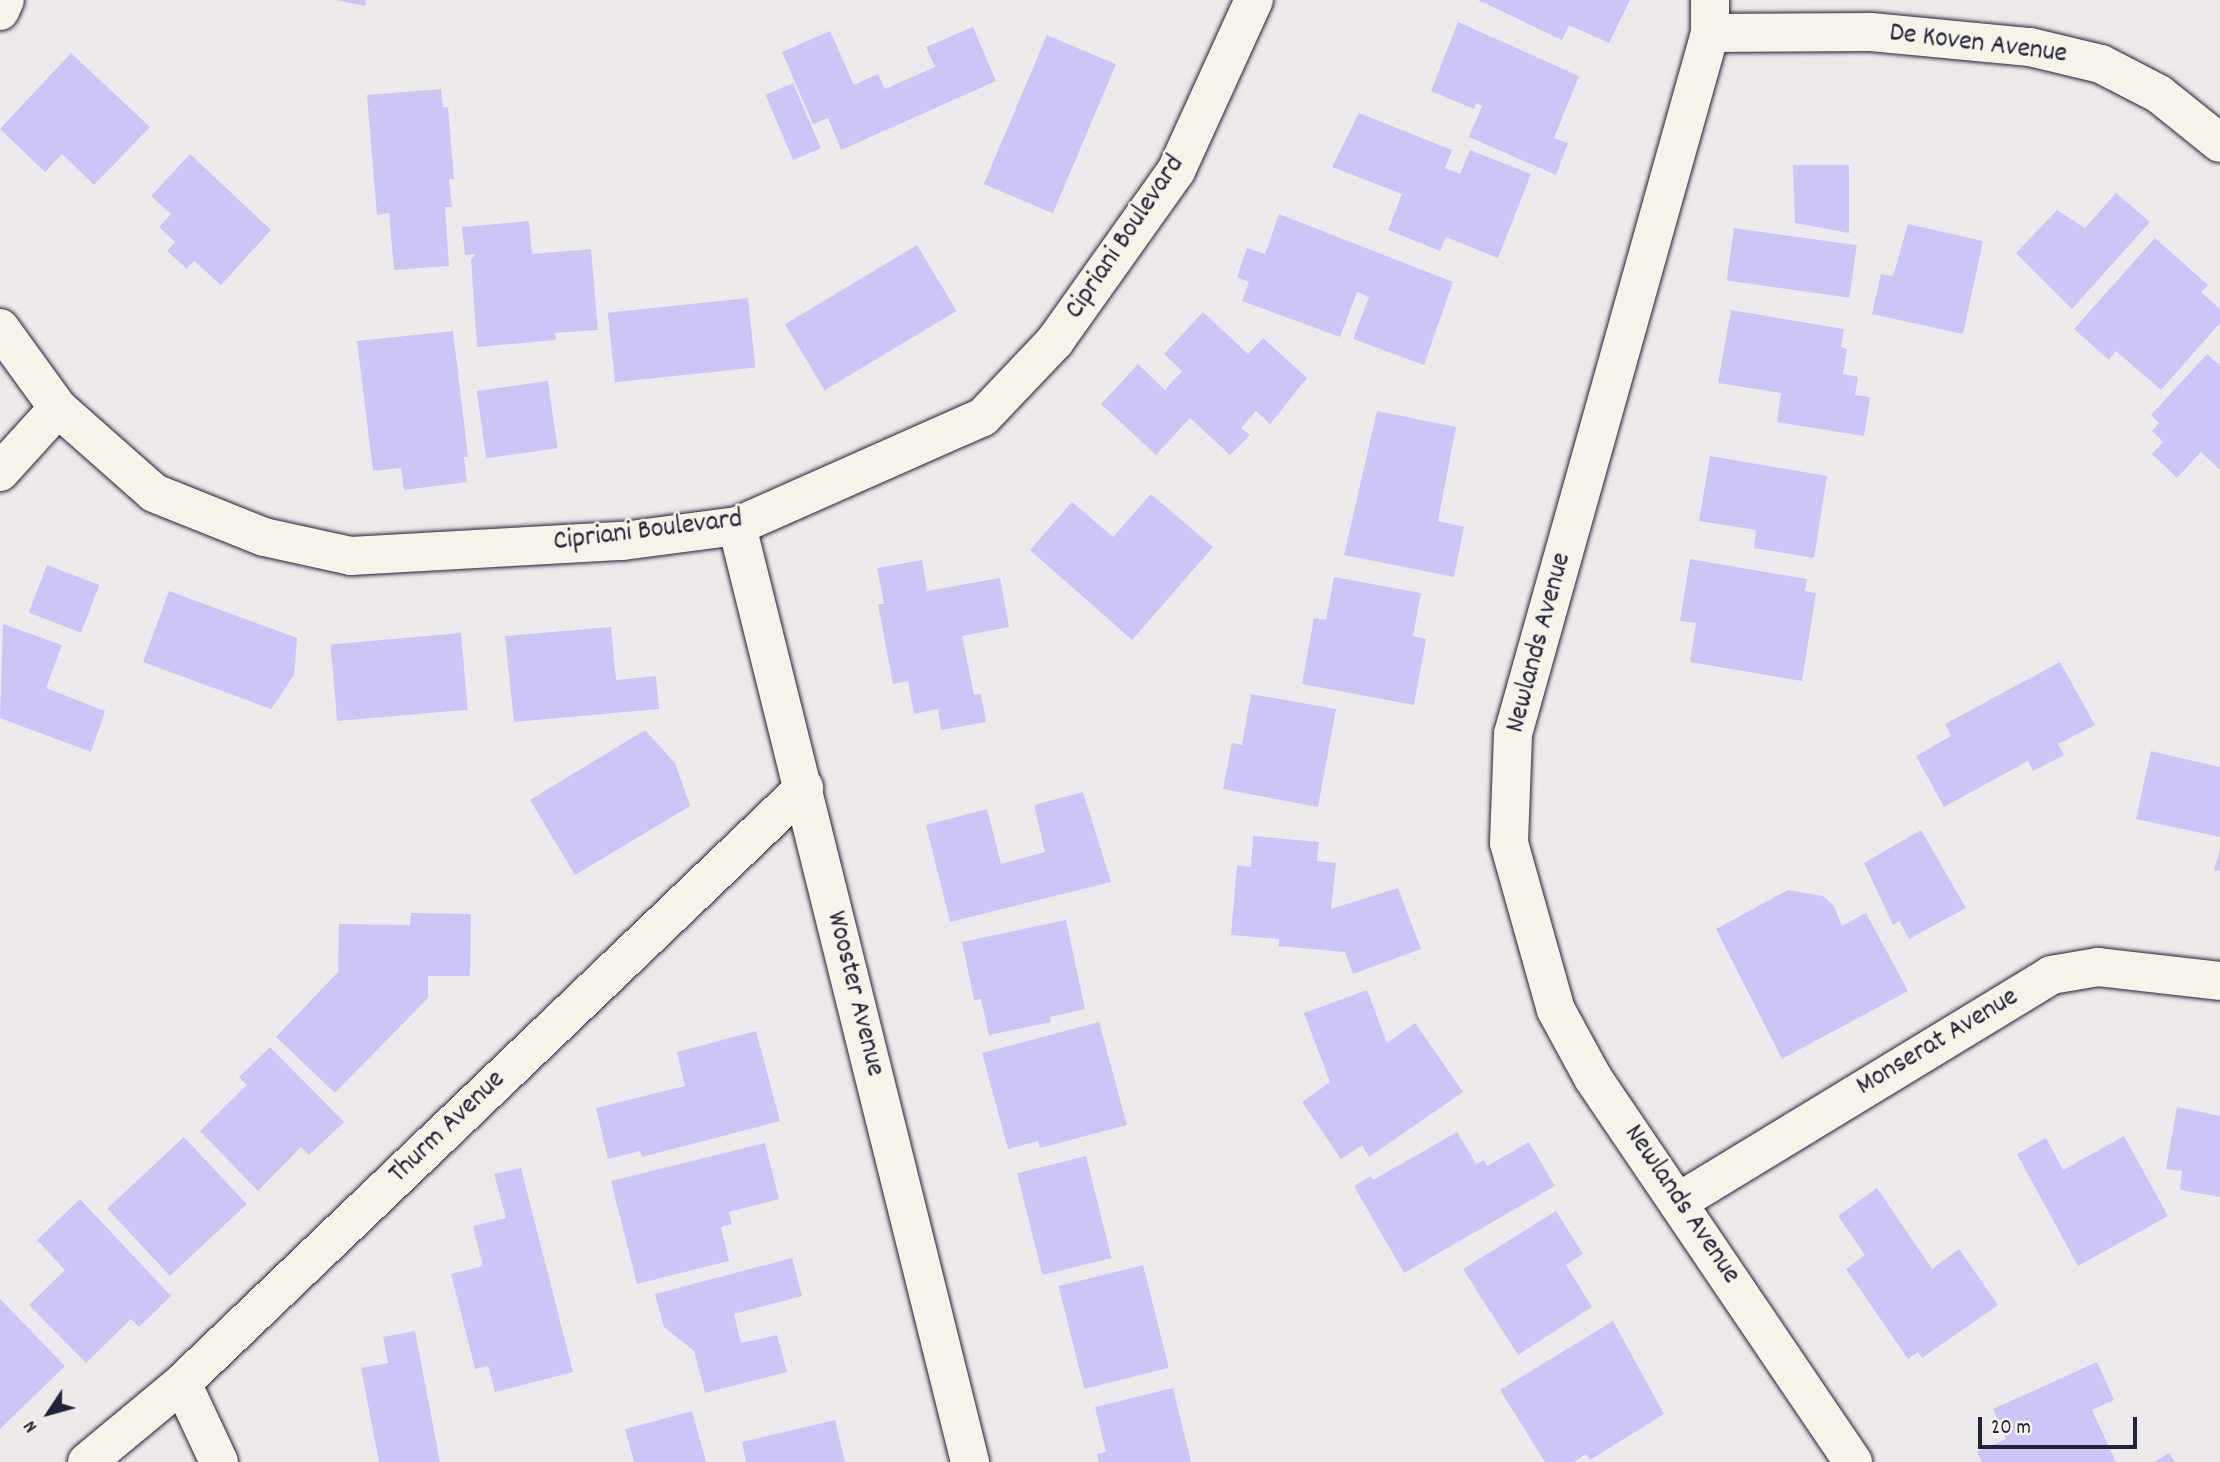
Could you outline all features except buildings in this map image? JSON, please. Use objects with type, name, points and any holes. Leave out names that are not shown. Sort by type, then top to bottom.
[{"type":"street","points":[[0,11],[5,0]]},
{"type":"street","name":"Cipriani Boulevard","points":[[0,328],[58,408],[154,493],[264,537],[351,556],[623,541],[737,526],[983,418],[1055,341],[1177,170],[1249,1]]},
{"type":"street","name":"De Koven Avenue","points":[[1710,16],[2030,47],[2101,64],[2159,94],[2220,143]]},
{"type":"street","name":"Newlands Avenue","points":[[1710,16],[1513,734],[1509,843],[1556,1010],[1593,1078],[1680,1201],[1853,1462]]},
{"type":"street","points":[[0,472],[58,408]]},
{"type":"street","name":"Wooster Avenue","points":[[737,526],[970,1462]]},
{"type":"street","name":"Thurm Avenue","points":[[87,1462],[182,1383],[804,788]]},
{"type":"street","name":"Monserat Avenue","points":[[1680,1201],[2051,975],[2098,967],[2220,981]]},
{"type":"street","points":[[182,1383],[219,1462]]}]
